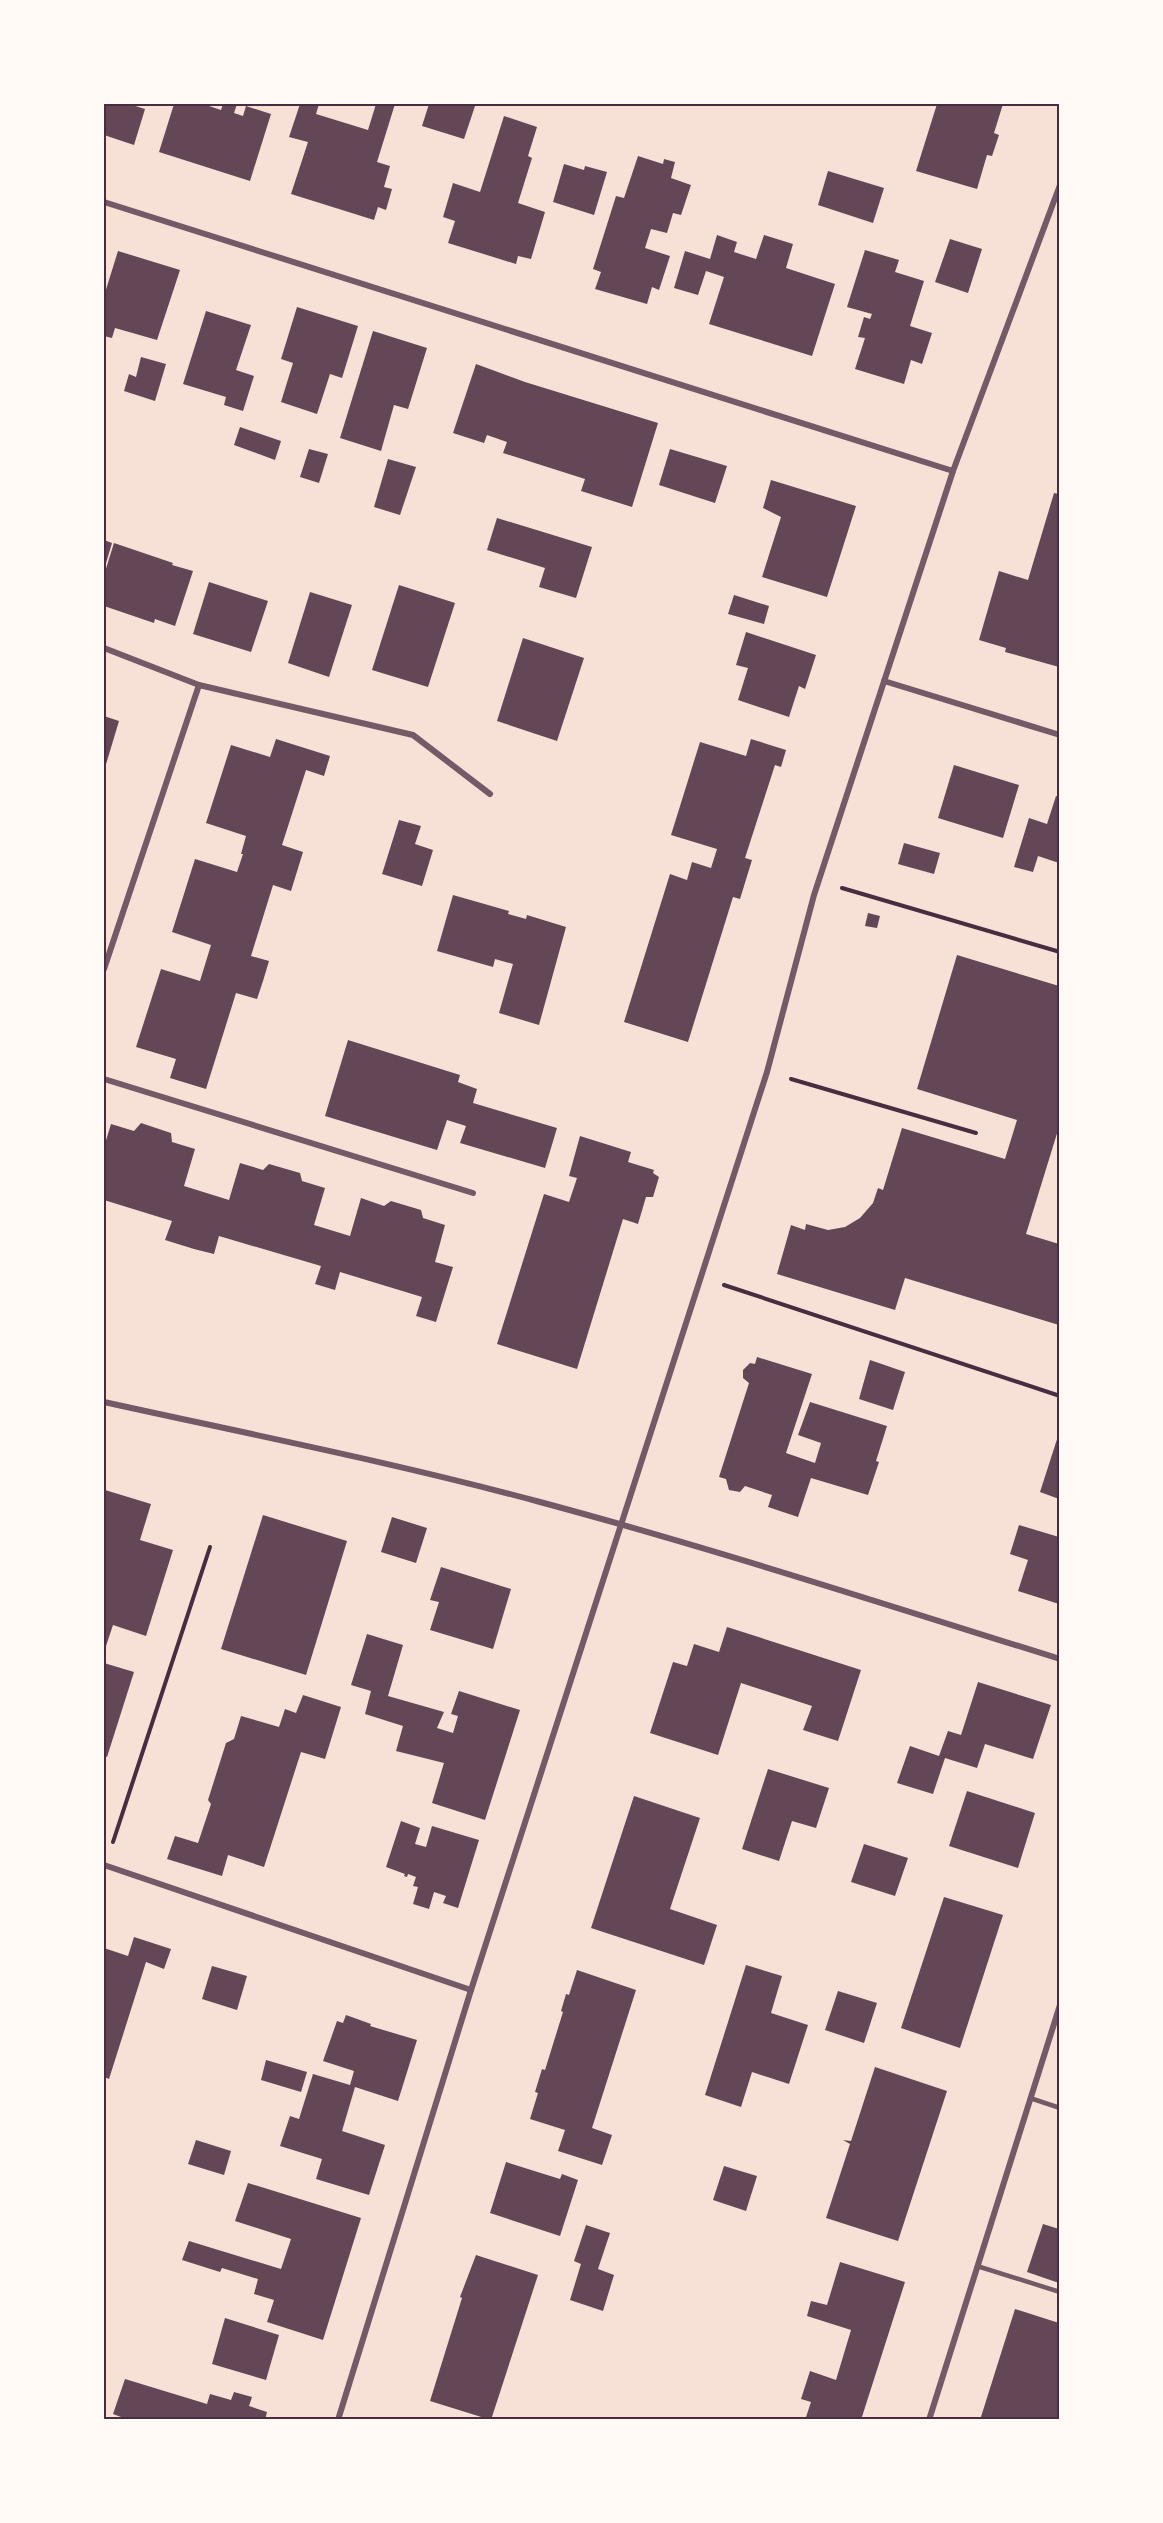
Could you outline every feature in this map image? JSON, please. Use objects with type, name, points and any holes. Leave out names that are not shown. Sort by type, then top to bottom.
[{"type":"street","points":[[338,2420],[471,1990],[767,1072],[818,881],[953,471],[1059,188]]},
{"type":"street","points":[[104,202],[953,471]]},
{"type":"street","points":[[104,648],[199,685],[413,735],[490,794]]},
{"type":"street","points":[[884,681],[1059,735]]},
{"type":"street","points":[[104,969],[199,685]]},
{"type":"street","points":[[104,1079],[473,1193]]},
{"type":"street","points":[[104,1402],[537,1501],[719,1552],[1059,1659]]},
{"type":"street","points":[[104,1866],[471,1990]]},
{"type":"street","points":[[929,2420],[1059,2005]]},
{"type":"lane","points":[[1030,2098],[1059,2108]]},
{"type":"lane","points":[[977,2266],[1059,2292]]},
{"type":"path","points":[[818,881],[1059,952]]},
{"type":"path","points":[[767,1072],[976,1133]]},
{"type":"path","points":[[702,1276],[761,1299],[1059,1396]]},
{"type":"path","points":[[104,1866],[210,1547]]},
{"type":"building","points":[[104,104],[129,104],[145,109],[134,145],[104,135]]},
{"type":"building","points":[[174,104],[203,104],[221,110],[223,104],[237,104],[234,113],[243,116],[246,106],[271,114],[250,181],[159,152]]},
{"type":"building","points":[[300,104],[319,104],[316,114],[368,130],[376,104],[395,104],[377,162],[390,166],[384,187],[392,189],[386,210],[378,207],[374,220],[291,194],[308,142],[289,137]]},
{"type":"building","points":[[429,104],[475,106],[464,139],[422,126]]},
{"type":"building","points":[[937,104],[1003,104],[994,133],[999,135],[992,156],[987,155],[977,189],[916,171]]},
{"type":"building","points":[[504,116],[537,127],[528,156],[532,158],[518,203],[545,212],[531,259],[518,256],[516,264],[448,243],[455,221],[443,217],[453,183],[480,192]]},
{"type":"building","points":[[638,156],[663,164],[664,159],[675,162],[671,178],[691,185],[681,215],[673,213],[667,233],[651,229],[645,248],[670,256],[659,290],[652,287],[647,304],[595,289],[601,272],[593,269],[616,196],[624,198]]},
{"type":"building","points":[[564,164],[584,170],[585,166],[607,172],[594,215],[553,202]]},
{"type":"building","points":[[828,171],[884,188],[873,223],[818,205]]},
{"type":"building","points":[[717,235],[737,242],[734,252],[756,259],[764,235],[793,244],[786,268],[835,284],[812,356],[709,324],[724,277],[706,271],[698,295],[674,288],[685,251],[710,259]]},
{"type":"building","points":[[950,239],[982,249],[968,293],[935,282]]},
{"type":"building","points":[[865,250],[899,260],[895,272],[924,281],[910,326],[932,333],[922,364],[911,360],[904,384],[855,369],[865,338],[858,337],[864,317],[870,319],[872,314],[847,307]]},
{"type":"building","points":[[118,251],[180,270],[157,340],[115,328],[112,338],[104,336],[104,296]]},
{"type":"building","points":[[297,307],[358,326],[342,378],[330,374],[317,414],[281,402],[293,363],[281,359]]},
{"type":"building","points":[[206,311],[251,325],[236,370],[254,376],[243,411],[224,405],[226,397],[183,384]]},
{"type":"building","points":[[373,331],[427,348],[408,409],[394,405],[381,451],[340,438]]},
{"type":"building","points":[[141,357],[166,364],[155,401],[124,391],[129,374],[136,377]]},
{"type":"building","points":[[476,364],[525,382],[658,423],[632,507],[581,491],[585,479],[503,453],[507,442],[487,435],[484,443],[453,433]]},
{"type":"building","points":[[240,427],[281,441],[275,460],[234,445]]},
{"type":"building","points":[[309,449],[328,454],[319,483],[300,477]]},
{"type":"building","points":[[670,449],[727,466],[715,503],[659,485]]},
{"type":"building","points":[[388,459],[416,467],[400,515],[374,507]]},
{"type":"building","points":[[771,480],[856,506],[827,597],[762,577],[781,517],[763,508]]},
{"type":"building","points":[[1054,493],[1059,494],[1059,667],[1005,652],[1006,648],[979,640],[999,571],[1028,580]]},
{"type":"building","points":[[497,518],[592,547],[576,598],[539,587],[545,568],[487,550]]},
{"type":"building","points":[[104,540],[112,543],[104,570]]},
{"type":"building","points":[[114,543],[193,571],[175,626],[155,619],[154,623],[104,606],[104,575]]},
{"type":"building","points":[[209,582],[268,601],[251,652],[193,634]]},
{"type":"building","points":[[399,585],[455,603],[428,687],[372,670]]},
{"type":"building","points":[[310,592],[352,605],[329,677],[288,663]]},
{"type":"building","points":[[734,595],[769,606],[764,624],[728,614]]},
{"type":"building","points":[[746,632],[816,655],[805,689],[799,686],[789,717],[738,700],[748,668],[736,665]]},
{"type":"building","points":[[523,638],[584,658],[557,741],[497,721]]},
{"type":"building","points":[[104,716],[119,721],[104,771]]},
{"type":"building","points":[[276,739],[330,756],[324,776],[306,770],[282,845],[303,852],[291,891],[273,885],[251,956],[269,961],[263,981],[257,999],[236,993],[206,1089],[170,1078],[176,1059],[136,1047],[161,969],[200,981],[211,945],[172,932],[195,859],[237,872],[243,854],[241,854],[246,836],[206,823],[231,745],[270,757]]},
{"type":"building","points":[[751,739],[786,750],[781,767],[775,765],[745,858],[752,860],[740,899],[733,897],[688,1042],[624,1022],[670,874],[687,880],[692,862],[711,868],[717,849],[671,835],[700,742],[746,756]]},
{"type":"building","points":[[954,765],[1019,785],[1003,838],[938,818]]},
{"type":"building","points":[[1056,796],[1059,797],[1059,863],[1038,856],[1033,872],[1014,867],[1029,818],[1047,824]]},
{"type":"building","points":[[399,820],[421,826],[415,844],[433,850],[422,886],[382,874]]},
{"type":"building","points":[[904,843],[940,853],[934,874],[898,864]]},
{"type":"building","points":[[453,895],[509,911],[508,914],[526,919],[527,915],[566,927],[539,1025],[499,1013],[513,964],[495,959],[493,967],[437,951]]},
{"type":"building","points":[[868,913],[880,916],[877,928],[865,926]]},
{"type":"building","points":[[957,955],[1059,986],[1059,1127],[1026,1234],[1059,1244],[1059,1325],[905,1278],[895,1310],[777,1274],[791,1225],[805,1230],[806,1224],[828,1230],[845,1227],[860,1218],[873,1203],[878,1188],[883,1190],[902,1128],[1005,1159],[1017,1120],[917,1089]]},
{"type":"building","points":[[348,1040],[460,1075],[458,1082],[477,1089],[473,1103],[557,1128],[545,1168],[460,1143],[466,1126],[447,1120],[437,1150],[325,1116]]},
{"type":"building","points":[[141,1123],[171,1133],[172,1142],[195,1149],[184,1186],[229,1200],[240,1163],[263,1170],[269,1164],[300,1173],[302,1181],[325,1188],[314,1225],[350,1236],[361,1198],[384,1206],[391,1201],[421,1210],[423,1218],[445,1225],[435,1262],[453,1267],[436,1322],[416,1316],[422,1297],[340,1272],[335,1290],[315,1284],[321,1266],[219,1236],[214,1254],[194,1249],[165,1240],[172,1221],[104,1200],[104,1147],[111,1124],[134,1131]]},
{"type":"building","points":[[580,1136],[631,1152],[628,1162],[654,1170],[653,1173],[659,1177],[653,1197],[646,1197],[638,1224],[623,1219],[577,1369],[497,1344],[544,1194],[569,1202],[577,1178],[569,1176]]},
{"type":"building","points":[[757,1357],[812,1374],[786,1453],[815,1463],[821,1443],[798,1435],[810,1402],[887,1426],[876,1461],[879,1462],[868,1495],[811,1478],[798,1517],[768,1507],[772,1495],[745,1486],[740,1492],[729,1490],[726,1479],[719,1477],[749,1383],[743,1378],[743,1370],[750,1363],[755,1364]]},
{"type":"building","points":[[870,1360],[905,1372],[893,1410],[859,1399]]},
{"type":"building","points":[[1059,1433],[1059,1499],[1040,1492]]},
{"type":"building","points":[[105,1490],[151,1504],[140,1540],[173,1550],[146,1636],[113,1625],[104,1652],[104,1496]]},
{"type":"building","points":[[263,1515],[347,1541],[306,1675],[221,1649]]},
{"type":"building","points":[[392,1517],[427,1528],[416,1563],[381,1552]]},
{"type":"building","points":[[1019,1525],[1059,1537],[1059,1604],[1018,1591],[1028,1560],[1010,1554]]},
{"type":"building","points":[[441,1567],[511,1589],[493,1649],[430,1630],[439,1602],[430,1600]]},
{"type":"building","points":[[727,1627],[861,1670],[838,1741],[803,1730],[812,1706],[741,1683],[718,1755],[650,1733],[673,1662],[687,1666],[694,1644],[719,1652]]},
{"type":"building","points":[[367,1634],[403,1645],[388,1696],[444,1712],[437,1728],[453,1733],[458,1716],[451,1714],[459,1691],[520,1710],[485,1820],[432,1803],[444,1763],[396,1751],[403,1726],[365,1714],[371,1691],[351,1685]]},
{"type":"building","points":[[104,1663],[134,1672],[107,1757],[104,1756]]},
{"type":"building","points":[[978,1682],[1051,1705],[1033,1759],[985,1744],[977,1768],[945,1758],[933,1794],[897,1783],[910,1746],[939,1756],[948,1731],[961,1735]]},
{"type":"building","points":[[303,1695],[341,1707],[325,1759],[301,1752],[264,1867],[228,1855],[222,1876],[167,1859],[175,1836],[198,1843],[211,1804],[208,1800],[226,1743],[234,1739],[241,1716],[279,1727],[285,1709],[296,1713]]},
{"type":"building","points":[[768,1769],[829,1788],[816,1828],[792,1821],[779,1861],[742,1849]]},
{"type":"building","points":[[967,1791],[1035,1813],[1018,1868],[949,1846]]},
{"type":"building","points":[[634,1796],[700,1818],[670,1909],[717,1925],[704,1965],[591,1928]]},
{"type":"building","points":[[401,1821],[420,1828],[415,1844],[426,1847],[432,1826],[479,1840],[458,1908],[443,1903],[446,1896],[434,1892],[429,1909],[413,1904],[418,1887],[413,1886],[416,1877],[408,1874],[407,1877],[404,1876],[405,1874],[386,1867]]},
{"type":"building","points":[[864,1844],[908,1858],[895,1896],[851,1882]]},
{"type":"building","points":[[944,1897],[1003,1915],[960,2048],[901,2028]]},
{"type":"building","points":[[134,1937],[171,1949],[164,1969],[146,1962],[109,2079],[104,2077],[104,1948],[128,1956]]},
{"type":"building","points":[[746,1965],[782,1976],[771,2013],[808,2025],[789,2084],[752,2072],[741,2107],[705,2095]]},
{"type":"building","points":[[212,1966],[247,1976],[237,2010],[202,1999]]},
{"type":"building","points":[[577,1970],[636,1990],[592,2128],[612,2135],[602,2165],[558,2151],[565,2130],[530,2119],[542,2069],[545,2070],[563,2012],[561,2011],[566,1994],[569,1995]]},
{"type":"building","points":[[838,1991],[877,2003],[864,2043],[825,2030]]},
{"type":"building","points":[[346,2015],[371,2024],[370,2026],[417,2040],[398,2101],[355,2087],[342,2131],[385,2145],[369,2195],[316,2179],[322,2159],[280,2146],[290,2116],[299,2119],[313,2074],[350,2085],[354,2071],[323,2061],[337,2021],[343,2023]]},
{"type":"building","points":[[266,2060],[307,2072],[301,2092],[261,2080]]},
{"type":"building","points":[[875,2067],[947,2091],[898,2241],[826,2218],[850,2144],[843,2140],[851,2141]]},
{"type":"building","points":[[196,2140],[231,2151],[224,2175],[188,2164]]},
{"type":"building","points":[[506,2162],[560,2179],[562,2174],[578,2180],[560,2236],[490,2213]]},
{"type":"building","points":[[724,2166],[757,2176],[746,2211],[713,2200]]},
{"type":"building","points":[[248,2183],[361,2218],[323,2340],[267,2322],[274,2300],[254,2294],[258,2279],[222,2268],[220,2272],[182,2260],[189,2241],[281,2269],[291,2239],[235,2221]]},
{"type":"building","points":[[1043,2224],[1059,2229],[1059,2283],[1027,2272]]},
{"type":"building","points":[[586,2225],[610,2233],[598,2269],[614,2275],[603,2311],[570,2300],[581,2264],[574,2261]]},
{"type":"building","points":[[476,2255],[538,2275],[491,2420],[430,2401],[462,2298],[460,2297]]},
{"type":"building","points":[[840,2262],[905,2282],[861,2420],[805,2420],[811,2402],[801,2399],[810,2371],[836,2380],[851,2330],[807,2316],[811,2301],[827,2305]]},
{"type":"building","points":[[1015,2309],[1059,2323],[1059,2420],[980,2420]]},
{"type":"building","points":[[225,2318],[279,2335],[266,2380],[212,2364]]},
{"type":"building","points":[[125,2379],[207,2404],[210,2394],[231,2400],[234,2392],[252,2397],[249,2406],[267,2412],[265,2420],[129,2420],[113,2414]]}]
